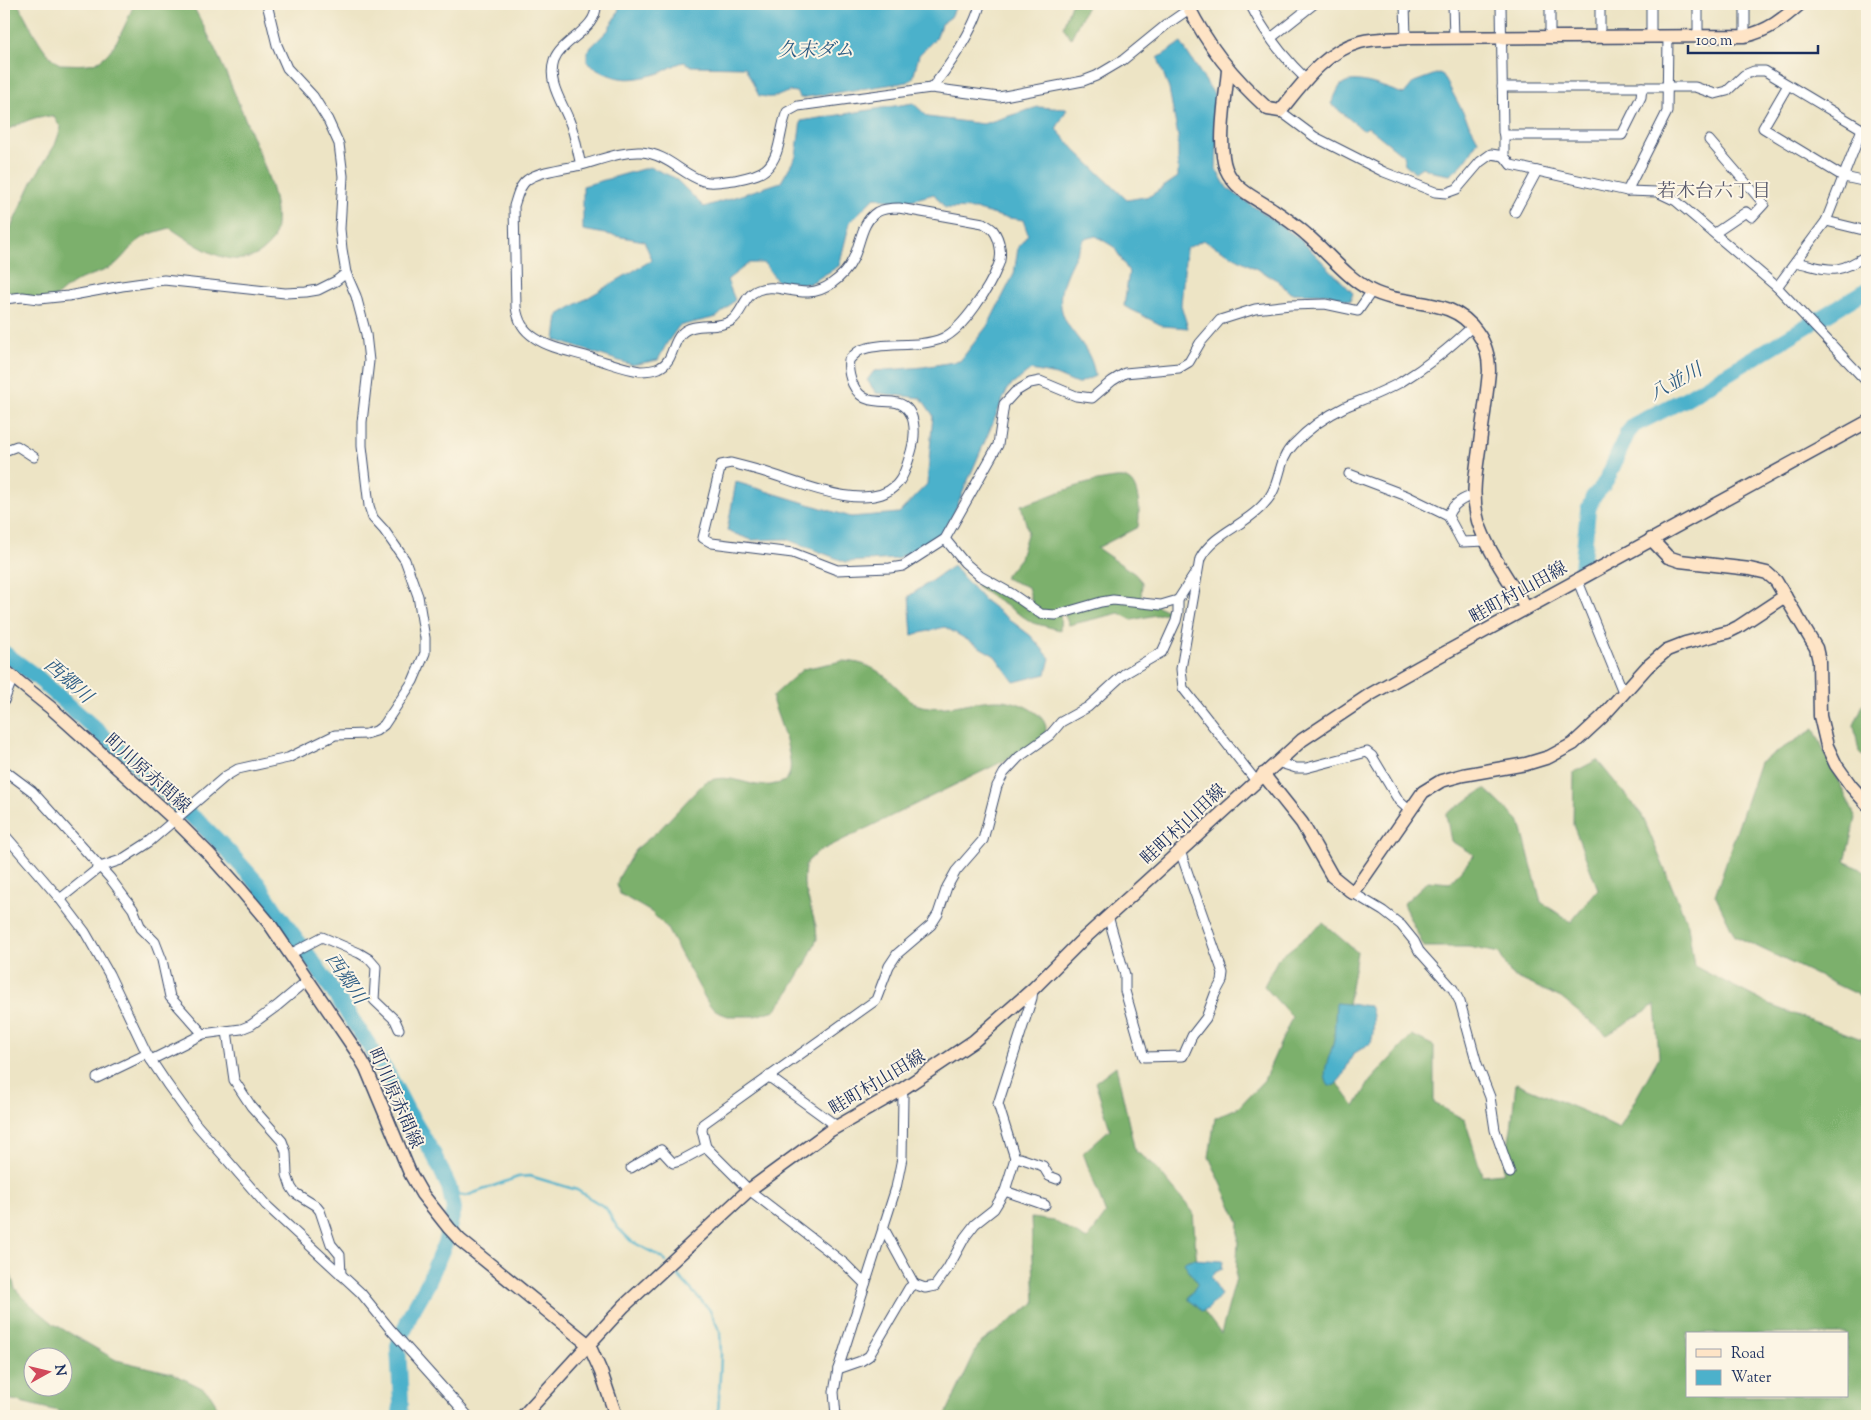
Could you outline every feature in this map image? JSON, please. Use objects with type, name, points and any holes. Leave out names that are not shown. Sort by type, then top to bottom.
[{"type":"street","points":[[60,899],[100,867],[121,860],[149,842],[226,776],[238,769],[288,758],[335,735],[366,734],[376,731],[384,725],[413,681],[425,653],[425,638],[418,596],[405,560],[373,518],[369,506],[362,446],[362,422],[369,360],[366,334],[356,296],[346,273],[340,229],[343,176],[339,144],[328,120],[313,96],[287,68],[277,45],[267,4]]},
{"type":"street","points":[[582,165],[570,121],[555,88],[552,73],[554,61],[562,49],[593,18],[596,4]]},
{"type":"street","points":[[931,88],[943,76],[970,30],[980,4]]},
{"type":"street","points":[[1250,4],[1270,38],[1306,79]]},
{"type":"street","points":[[1405,4],[1406,38]]},
{"type":"street","points":[[1453,4],[1454,38]]},
{"type":"street","points":[[1501,4],[1504,156],[1511,165],[1628,191],[1657,192],[1676,201],[1777,287],[1867,382]]},
{"type":"street","points":[[1550,4],[1550,37]]},
{"type":"street","points":[[1600,4],[1600,37]]},
{"type":"street","points":[[1651,4],[1652,36]]},
{"type":"street","points":[[1698,4],[1698,36]]},
{"type":"street","points":[[1745,4],[1745,36]]},
{"type":"street","points":[[1280,111],[1306,79],[1331,55],[1348,46],[1375,39],[1745,36],[1760,33],[1775,24],[1800,4]]},
{"type":"street","points":[[1270,38],[1311,5]]},
{"type":"street","points":[[1372,291],[1358,311],[1325,304],[1290,305],[1255,309],[1220,320],[1200,344],[1189,362],[1179,368],[1125,373],[1092,398],[1076,396],[1040,381],[1030,382],[1015,392],[1004,404],[998,445],[944,539],[904,566],[836,570],[794,553],[712,543],[703,538],[721,465],[731,462],[824,492],[864,497],[890,492],[899,482],[906,469],[914,440],[915,428],[912,417],[907,410],[895,402],[868,400],[859,394],[849,376],[849,360],[860,350],[928,343],[956,331],[985,289],[1000,262],[998,240],[993,230],[984,223],[900,208],[877,212],[862,231],[854,258],[848,268],[830,285],[817,291],[804,293],[770,287],[760,289],[750,294],[733,320],[722,324],[690,328],[681,334],[676,341],[671,357],[664,365],[656,369],[641,371],[550,346],[535,338],[523,328],[518,318],[516,307],[514,206],[518,193],[527,180],[543,174],[626,153],[641,152],[655,154],[671,161],[704,182],[741,179],[754,175],[767,168],[776,154],[783,121],[787,112],[798,106],[931,88],[998,97],[1083,81],[1124,60],[1188,6],[1206,39],[1228,70],[1268,109],[1280,111],[1315,136],[1384,172],[1435,192],[1446,192],[1457,189],[1480,162],[1491,154],[1504,156]]},
{"type":"street","points":[[1628,191],[1667,112],[1669,87],[1668,36]]},
{"type":"street","points":[[1228,70],[1222,147],[1225,167],[1234,184],[1308,235],[1360,284],[1372,291],[1392,297],[1449,308],[1465,318],[1483,340],[1487,350],[1489,371],[1474,496],[1480,526],[1486,541],[1526,608]]},
{"type":"street","points":[[1502,87],[1695,87],[1715,94],[1727,91],[1744,75],[1754,71],[1765,72],[1865,130],[1826,221],[1777,287]]},
{"type":"street","points":[[1788,85],[1763,128],[1844,177],[1867,182]]},
{"type":"street","points":[[1504,135],[1622,135],[1641,98],[1642,87]]},
{"type":"street","points":[[1710,140],[1764,204],[1752,217],[1746,212],[1715,233]]},
{"type":"street","points":[[1515,212],[1537,171]]},
{"type":"street","points":[[1826,221],[1867,231]]},
{"type":"street","points":[[1796,262],[1831,270],[1842,270],[1867,255]]},
{"type":"street","points":[[4,299],[23,298],[39,300],[164,280],[285,293],[306,292],[318,290],[336,281],[346,273]]},
{"type":"street","points":[[1473,326],[1441,356],[1401,382],[1336,412],[1292,445],[1280,465],[1272,493],[1266,501],[1249,518],[1205,549],[1200,559],[1196,572],[1181,669],[1182,688],[1302,823],[1332,876],[1353,893],[1401,924],[1419,951],[1453,989],[1460,1002],[1477,1064],[1490,1097],[1495,1130],[1510,1173]]},
{"type":"street","name":"畦町村山田線","points":[[523,1416],[624,1306],[750,1190],[838,1126],[901,1090],[974,1041],[1302,740],[1371,694],[1577,579],[1867,422]]},
{"type":"street","points":[[4,451],[17,446],[34,457]]},
{"type":"street","points":[[1348,474],[1407,496],[1448,516],[1462,542],[1486,541]]},
{"type":"street","points":[[1448,516],[1450,510],[1466,497],[1474,496]]},
{"type":"street","points":[[944,539],[964,562],[980,576],[1012,594],[1041,614],[1056,615],[1107,601],[1121,600],[1161,605],[1178,600]]},
{"type":"street","points":[[1651,539],[1668,557],[1767,573],[1776,581],[1816,648],[1819,661],[1820,716],[1827,746],[1836,765],[1867,804]]},
{"type":"street","points":[[865,1284],[844,1263],[750,1190],[706,1147],[702,1131],[703,1124],[876,1000],[889,966],[897,954],[935,920],[947,887],[956,871],[983,840],[997,786],[1004,773],[1019,757],[1050,735],[1066,718],[1088,707],[1124,674],[1162,652],[1176,621],[1178,600],[1196,572]]},
{"type":"street","points":[[1577,579],[1623,692]]},
{"type":"street","points":[[1353,893],[1423,792],[1441,781],[1526,764],[1549,757],[1573,744],[1602,717],[1647,667],[1667,650],[1685,643],[1728,632],[1785,596]]},
{"type":"street","points":[[4,701],[8,673]]},
{"type":"street","name":"町川原赤間線","points":[[8,673],[179,817],[242,891],[290,954],[361,1060],[410,1174],[422,1194],[460,1240],[589,1345],[601,1372],[616,1416]]},
{"type":"street","points":[[1277,762],[1296,768],[1306,768],[1367,752],[1372,756],[1400,801],[1410,811]]},
{"type":"street","points":[[4,770],[32,791],[100,867],[133,908],[141,928],[154,942],[162,960],[170,997],[204,1034]]},
{"type":"street","points":[[4,834],[60,899],[85,932],[100,956],[149,1057],[196,1124],[266,1205],[361,1292],[406,1347],[468,1416]]},
{"type":"street","points":[[1108,916],[1125,975],[1125,991],[1144,1058],[1182,1056],[1192,1036],[1206,1018],[1222,981],[1223,973],[1180,851]]},
{"type":"street","points":[[290,954],[322,937],[369,959],[376,967],[374,1000],[395,1020],[399,1029]]},
{"type":"street","points":[[97,1078],[204,1034],[241,1029],[260,1019],[308,980]]},
{"type":"street","points":[[883,1227],[914,1284],[925,1288],[935,1286],[948,1268],[965,1237],[976,1224],[994,1209],[1005,1191],[1016,1158],[998,1104],[1032,998],[1032,989]]},
{"type":"street","points":[[227,1031],[234,1080],[251,1106],[282,1141],[286,1152],[287,1170],[291,1187],[295,1194],[316,1206],[320,1211],[331,1244],[340,1255],[341,1275]]},
{"type":"street","points":[[768,1076],[838,1126]]},
{"type":"street","points":[[836,1416],[834,1392],[838,1369],[896,1188],[902,1158],[903,1096],[901,1090]]},
{"type":"street","points":[[630,1168],[661,1150],[672,1163],[680,1161],[706,1147]]},
{"type":"street","points":[[1016,1158],[1043,1166],[1049,1176],[1057,1179]]},
{"type":"street","points":[[1005,1191],[1045,1205]]},
{"type":"street","points":[[838,1369],[861,1361],[869,1356],[902,1298],[914,1284]]},
{"type":"green space","points":[[4,4],[18,4],[36,37],[54,60],[60,64],[88,64],[103,58],[109,52],[119,37],[134,4],[190,4],[202,22],[223,66],[269,180],[276,209],[276,223],[273,239],[268,246],[260,253],[249,258],[225,258],[202,248],[170,228],[144,237],[133,245],[113,266],[74,283],[49,301],[36,304],[28,303],[9,293],[4,288],[4,244],[33,180],[55,145],[61,128],[54,117],[48,116],[28,120],[4,131]]},
{"type":"green space","points":[[1071,4],[1088,4],[1071,38],[1063,27]]},
{"type":"green space","points":[[1116,478],[1126,479],[1135,488],[1139,508],[1138,527],[1097,548],[1135,574],[1142,582],[1141,598],[1170,612],[1132,620],[1119,613],[1069,625],[1061,607],[1060,630],[1033,623],[977,587],[979,575],[1033,605],[1028,587],[1004,578],[1020,558],[1028,531],[1021,505],[1084,484]]},
{"type":"green space","points":[[842,661],[854,662],[874,669],[889,680],[913,703],[924,706],[946,707],[989,700],[1013,702],[1028,708],[1040,717],[1046,728],[1045,734],[1043,739],[1026,750],[818,852],[808,861],[804,876],[804,885],[816,926],[817,939],[806,963],[787,995],[775,1010],[755,1016],[728,1016],[709,1005],[666,927],[651,912],[620,894],[617,885],[619,877],[635,850],[660,829],[704,783],[722,778],[755,785],[767,785],[786,780],[790,770],[789,751],[773,702],[773,696],[803,669]]},
{"type":"green space","points":[[1866,698],[1867,760],[1859,752],[1854,725]]},
{"type":"green space","points":[[1814,729],[1856,818],[1845,861],[1867,873],[1867,1002],[1856,994],[1735,936],[1715,895],[1760,762]]},
{"type":"green space","points":[[1597,760],[1642,815],[1688,925],[1694,966],[1772,1006],[1867,1041],[1867,1416],[945,1416],[979,1344],[1035,1303],[1031,1218],[1054,1221],[1087,1240],[1106,1214],[1083,1153],[1110,1129],[1095,1082],[1116,1066],[1135,1151],[1152,1163],[1193,1212],[1200,1306],[1221,1334],[1236,1278],[1239,1222],[1209,1157],[1215,1118],[1239,1107],[1264,1080],[1292,1017],[1264,986],[1278,959],[1323,923],[1357,952],[1335,1080],[1355,1107],[1370,1081],[1412,1035],[1434,1046],[1434,1103],[1465,1120],[1482,1175],[1503,1173],[1511,1129],[1516,1083],[1585,1112],[1619,1129],[1659,1057],[1655,1005],[1607,1035],[1561,998],[1511,975],[1499,953],[1469,947],[1424,947],[1403,904],[1428,881],[1450,883],[1474,855],[1451,841],[1446,814],[1485,789],[1520,822],[1541,902],[1571,922],[1598,889],[1573,825],[1574,772]]},
{"type":"green space","points":[[4,1252],[15,1288],[25,1300],[54,1324],[116,1360],[172,1373],[202,1388],[210,1394],[215,1402],[219,1416],[68,1416],[62,1412],[4,1398]]},
{"type":"water","name":"久末ダム","points":[[619,4],[957,4],[951,17],[941,24],[937,37],[919,55],[913,78],[908,82],[800,98],[793,91],[775,97],[759,96],[745,67],[692,66],[684,62],[646,77],[628,79],[605,73],[587,62],[587,51],[610,28],[617,15]]},
{"type":"water","points":[[1181,43],[1219,102],[1216,169],[1227,188],[1300,239],[1353,293],[1350,301],[1328,294],[1290,293],[1277,280],[1203,240],[1186,249],[1181,305],[1188,328],[1163,326],[1124,306],[1129,272],[1114,247],[1096,236],[1084,239],[1063,285],[1061,308],[1065,320],[1090,358],[1095,376],[1077,384],[1056,375],[1031,370],[1008,388],[953,515],[938,538],[896,559],[846,562],[786,539],[752,540],[727,531],[736,482],[851,517],[899,513],[927,484],[933,415],[921,398],[876,393],[867,380],[874,371],[923,367],[960,361],[988,325],[1014,274],[1018,248],[1028,234],[1023,220],[1002,217],[975,209],[945,208],[934,194],[901,203],[875,197],[850,222],[839,266],[809,284],[777,281],[764,263],[749,263],[727,280],[735,300],[717,317],[679,326],[658,360],[632,365],[555,340],[558,315],[652,260],[644,241],[583,230],[583,186],[650,167],[675,178],[704,207],[781,182],[796,156],[801,121],[913,103],[928,117],[983,124],[1038,107],[1067,109],[1056,129],[1075,150],[1127,200],[1150,196],[1178,177],[1178,136],[1169,89],[1158,58]]},
{"type":"water","points":[[1439,73],[1443,75],[1478,140],[1466,159],[1450,175],[1433,172],[1422,167],[1415,172],[1405,164],[1403,155],[1368,127],[1363,130],[1331,104],[1340,86],[1346,82],[1362,81],[1404,94],[1414,82]]},
{"type":"water","points":[[953,566],[984,600],[1031,636],[1050,658],[1046,674],[1014,682],[995,656],[945,627],[912,635],[909,596]]},
{"type":"water","points":[[1336,1003],[1370,1006],[1373,1014],[1373,1029],[1371,1043],[1353,1054],[1342,1077],[1335,1085],[1329,1086],[1325,1075],[1334,1039]]},
{"type":"water","points":[[1193,1259],[1223,1261],[1222,1269],[1211,1277],[1221,1295],[1208,1309],[1201,1311],[1189,1300],[1198,1283],[1184,1263]]},
{"type":"waterway","name":"八並川","points":[[1582,569],[1588,510],[1593,497],[1609,475],[1627,434],[1634,425],[1685,399],[1867,290]]},
{"type":"waterway","name":"西郷川","points":[[4,653],[38,678],[165,791],[175,803],[199,822],[258,884],[321,973],[388,1074],[434,1155],[449,1187],[454,1209],[445,1243],[427,1285],[411,1313],[398,1346],[400,1416]]},
{"type":"waterway","points":[[451,1194],[466,1196],[518,1177],[530,1176],[577,1190],[606,1208],[617,1227],[631,1241],[661,1257],[666,1262]]},
{"type":"waterway","points":[[671,1268],[709,1309],[720,1332],[721,1355],[718,1416]]},
{"type":"district","name":"若木台六丁目","points":[[1714,190]]}]
